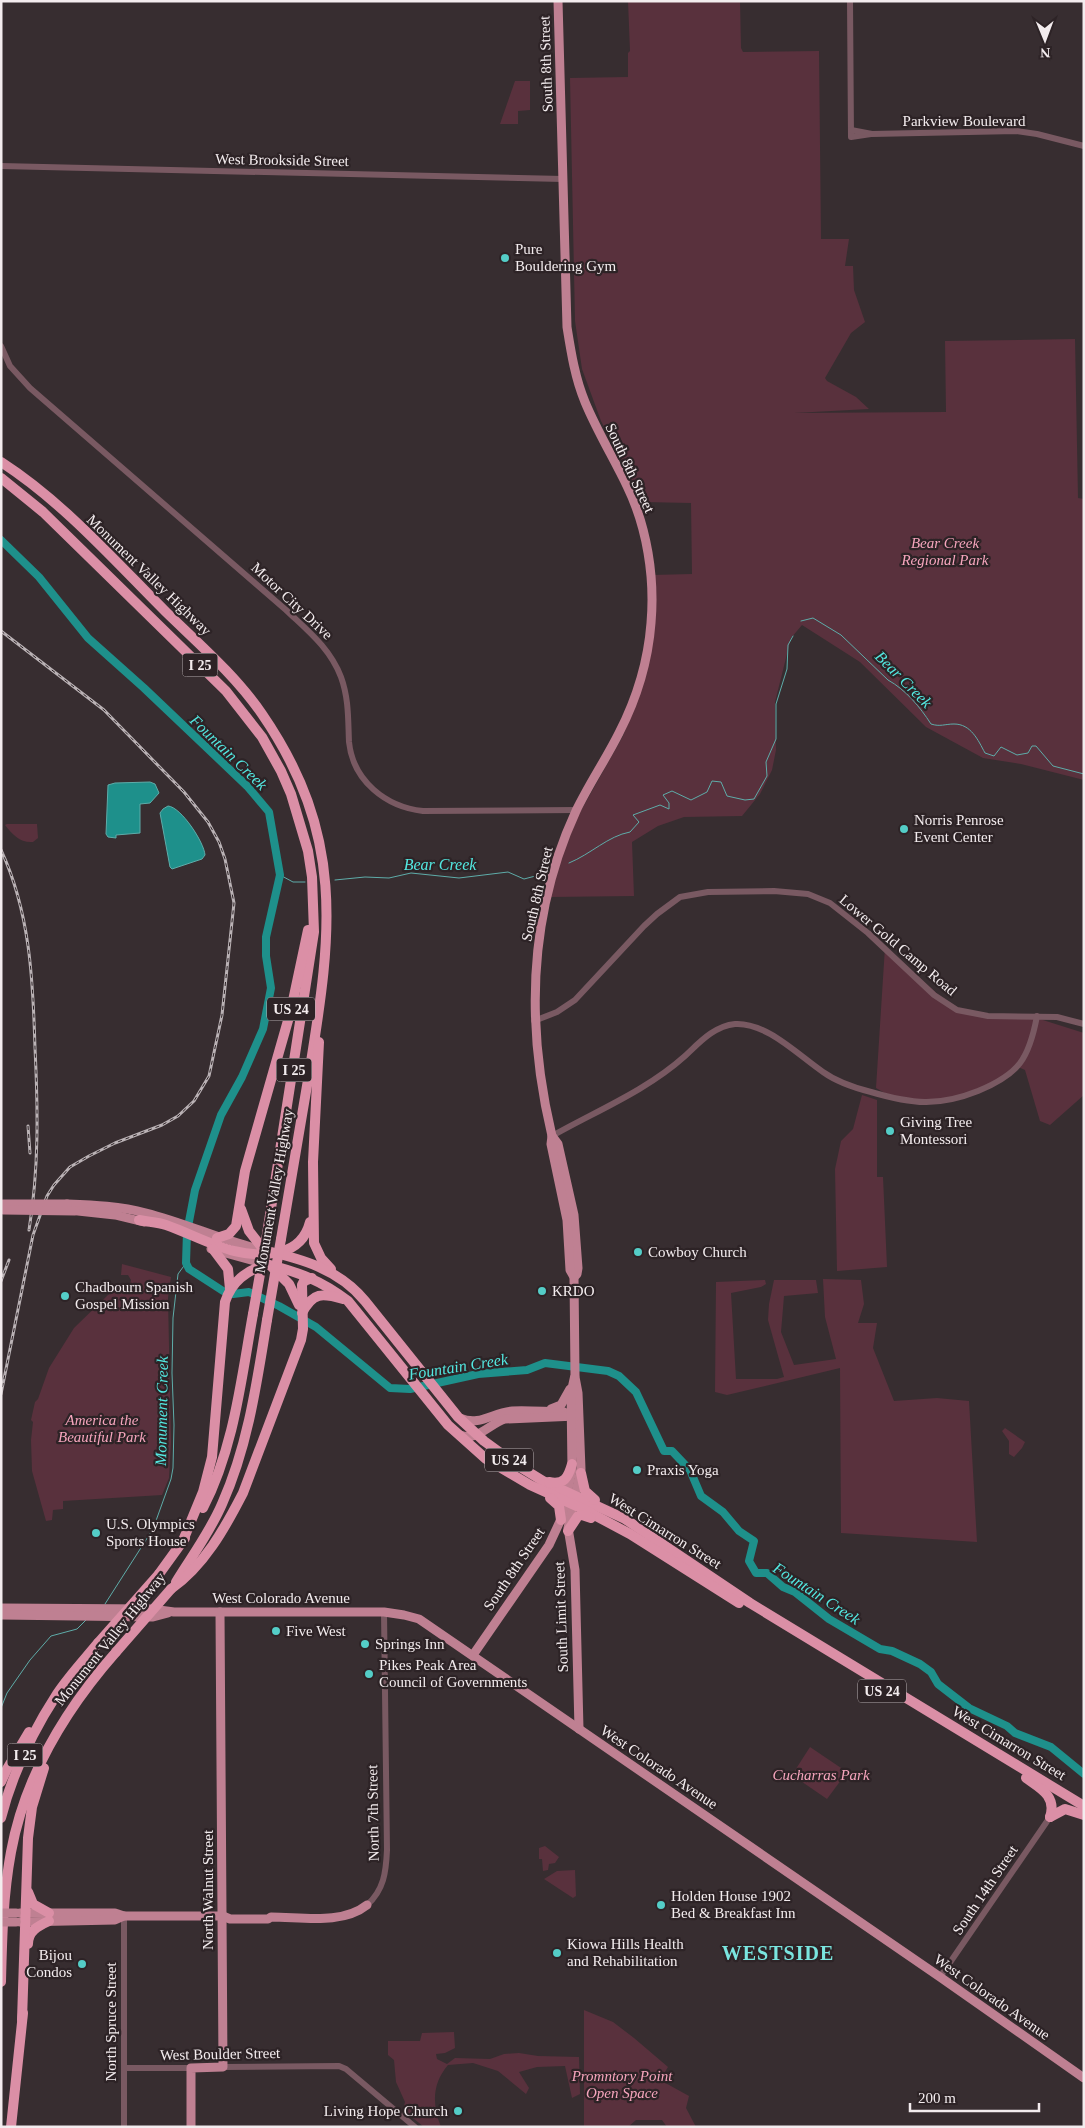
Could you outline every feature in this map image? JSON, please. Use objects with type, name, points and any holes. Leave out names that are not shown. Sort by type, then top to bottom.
[{"type":"highway","points":[[1,457],[23,477]]},
{"type":"highway","name":"Monument Valley Highway","points":[[1,462],[23,477],[89,536],[236,682],[261,712],[287,753],[311,810],[322,850],[326,876],[328,914],[321,998],[281,1239],[252,1405],[235,1472],[209,1531],[171,1589],[91,1681],[71,1708],[40,1763],[22,1809],[13,1841],[4,1904],[1,1982]]},
{"type":"highway","name":"Monument Valley Highway","points":[[1,478],[43,512],[226,691],[250,720],[281,771],[298,812],[308,851],[314,905],[312,954],[267,1234],[228,1446],[211,1494],[182,1543],[159,1574],[98,1643],[56,1695],[20,1764],[1,1818]]},
{"type":"highway","name":"US 24","points":[[270,1259],[246,1226],[241,1205],[245,1171],[291,1010],[314,905]]},
{"type":"highway","name":"US 24","points":[[321,998],[312,1162],[312,1208],[315,1249],[320,1258],[340,1277]]},
{"type":"highway","points":[[216,1243],[233,1231],[241,1205]]},
{"type":"highway","points":[[182,1543],[203,1492],[212,1457],[224,1306],[230,1289],[234,1279],[290,1249],[301,1240],[308,1227],[312,1208]]},
{"type":"highway","points":[[139,1220],[216,1243],[237,1252],[270,1259],[289,1284],[302,1307]]},
{"type":"highway","points":[[216,1243],[234,1279]]},
{"type":"highway","name":"West Cimarron Street","points":[[270,1259],[311,1263],[340,1277],[358,1292],[458,1417],[477,1435],[517,1465],[1084,1814]]},
{"type":"highway","name":"West Cimarron Street","points":[[270,1259],[332,1288],[348,1301],[454,1432],[486,1459],[530,1485],[621,1517],[750,1603],[1084,1806]]},
{"type":"highway","points":[[171,1589],[184,1580],[198,1566],[239,1500],[302,1335],[302,1285],[304,1281],[312,1278]]},
{"type":"highway","points":[[302,1307],[312,1298],[319,1295],[327,1295],[348,1301]]},
{"type":"highway","points":[[543,1481],[563,1482],[572,1464]]},
{"type":"highway","points":[[581,1473],[584,1488],[588,1495],[618,1512],[621,1517]]},
{"type":"highway","points":[[530,1485],[557,1504],[560,1509],[561,1520]]},
{"type":"highway","points":[[571,1499],[641,1531]]},
{"type":"highway","points":[[568,1531],[575,1518],[582,1515],[630,1534]]},
{"type":"highway","points":[[1,1782],[6,1769],[33,1726],[56,1695]]},
{"type":"highway","points":[[22,2020],[20,1918],[26,1882],[27,1844],[32,1807],[46,1763],[71,1708]]},
{"type":"highway","points":[[1025,1777],[1050,1798],[1052,1807],[1050,1817]]},
{"type":"highway","points":[[1050,1817],[1065,1809],[1084,1814]]},
{"type":"highway","points":[[11,2127],[25,1996],[28,1940],[33,1930],[49,1917],[31,1902],[26,1882]]},
{"type":"main road","name":"South 8th Street","points":[[558,1],[566,313],[571,353],[584,401],[636,508],[648,557],[652,593],[649,638],[641,681],[619,733],[577,810],[563,843],[549,889],[538,957],[534,1021],[541,1086],[567,1220],[570,1270],[574,1277],[574,1360],[578,1387],[574,1415],[571,1499]]},
{"type":"main road","name":"West Cimarron Street","points":[[2,1207],[67,1204],[118,1208],[149,1214],[216,1243],[270,1259]]},
{"type":"main road","name":"West Cimarron Street","points":[[2,1207],[102,1213],[139,1220]]},
{"type":"main road","name":"West Cimarron Street","points":[[216,1243],[270,1259]]},
{"type":"main road","name":"South 8th Street","points":[[473,1655],[548,1545],[571,1499],[581,1473],[572,1384],[575,1375]]},
{"type":"main road","points":[[538,1411],[561,1405],[572,1384]]},
{"type":"main road","points":[[458,1417],[470,1422],[477,1422],[508,1412],[538,1411],[574,1415]]},
{"type":"main road","points":[[454,1432],[466,1437],[477,1435],[493,1424],[505,1419],[574,1415]]},
{"type":"main road","name":"South Limit Street","points":[[571,1499],[568,1531],[575,1570],[579,1729]]},
{"type":"main road","name":"West Colorado Avenue","points":[[1,1608],[152,1609],[174,1612],[384,1612],[404,1614],[419,1619],[940,1976],[1084,2078]]},
{"type":"main road","name":"West Colorado Avenue","points":[[1,1615],[153,1617],[174,1612]]},
{"type":"main road","name":"North Walnut Street","points":[[220,1612],[223,2067]]},
{"type":"main road","points":[[1,1922],[20,1918],[115,1912],[124,1916],[223,1916],[228,1913],[268,1913],[272,1917],[342,1917],[359,1911],[367,1905]]},
{"type":"main road","points":[[1,1913],[20,1918]]},
{"type":"main road","name":"West Boulder Street","points":[[191,2068],[223,2067]]},
{"type":"main road","points":[[191,2068],[191,2127]]},
{"type":"street","name":"Parkview Boulevard","points":[[850,1],[851,134],[1016,131],[1037,134],[1084,146]]},
{"type":"street","name":"West Brookside Street","points":[[1,166],[563,179]]},
{"type":"street","name":"Motor City Drive","points":[[1,346],[10,366],[30,388],[286,610],[324,647],[336,665],[344,688],[348,708],[350,743],[354,760],[364,780],[379,796],[400,807],[424,811],[577,810]]},
{"type":"street","name":"Lower Gold Camp Road","points":[[534,1021],[557,1012],[575,1000],[644,926],[672,902],[697,893],[746,891],[798,892],[822,899],[868,933],[934,995],[957,1010],[988,1016],[1057,1017],[1084,1024]]},
{"type":"street","points":[[552,1136],[653,1080],[711,1034],[729,1025],[743,1024],[763,1030],[824,1073],[859,1089],[900,1101],[933,1103],[965,1096],[999,1082],[1012,1073],[1027,1052],[1037,1016]]},
{"type":"street","name":"North 7th Street","points":[[367,1905],[380,1889],[386,1872],[388,1850],[384,1714],[384,1612]]},
{"type":"street","name":"South 14th Street","points":[[940,1976],[1050,1817]]},
{"type":"street","name":"North Spruce Street","points":[[124,1916],[124,2127]]},
{"type":"street","name":"West Boulder Street","points":[[223,2067],[339,2066],[346,2069],[414,2127]]},
{"type":"street","name":"West Boulder Street","points":[[124,2068],[191,2068]]},
{"type":"green space","name":"Bear Creek Regional Park","points":[[628,1],[740,1],[741,48],[743,52],[819,51],[821,239],[849,239],[845,266],[853,266],[854,290],[865,322],[851,333],[825,378],[827,381],[856,397],[869,409],[794,413],[946,412],[945,341],[1075,339],[1078,498],[1084,499],[1084,780],[1021,764],[983,758],[926,727],[860,662],[802,625],[791,638],[775,702],[776,750],[772,770],[760,794],[742,816],[684,817],[658,826],[632,842],[634,896],[550,897],[559,863],[578,816],[623,736],[640,694],[652,575],[692,574],[691,503],[643,502],[601,421],[582,369],[575,321],[570,78],[628,77],[628,53],[630,51]]},
{"type":"green space","points":[[515,81],[530,81],[530,110],[518,111],[518,124],[500,124]]},
{"type":"green space","points":[[37,824],[38,838],[33,842],[21,840],[8,829],[5,825]]},
{"type":"green space","points":[[885,947],[951,1006],[979,1015],[1027,1015],[1084,1033],[1084,1095],[1050,1125],[1040,1121],[1025,1070],[1018,1067],[1012,1073],[955,1099],[897,1100],[876,1088]]},
{"type":"green space","points":[[862,1095],[877,1100],[877,1177],[883,1177],[887,1267],[837,1271],[835,1169],[841,1141],[853,1129]]},
{"type":"green space","name":"America the Beautiful Park","points":[[122,1264],[171,1277],[168,1298],[171,1442],[169,1478],[162,1495],[63,1501],[63,1509],[53,1510],[52,1520],[46,1521],[32,1471],[31,1440],[33,1422],[31,1420],[35,1402],[38,1399],[49,1368],[74,1328],[108,1295],[117,1290],[129,1288],[131,1280],[128,1275],[121,1275]]},
{"type":"green space","points":[[823,1279],[861,1280],[864,1304],[858,1323],[877,1323],[873,1348],[894,1401],[937,1398],[969,1401],[977,1542],[841,1533],[840,1368],[727,1395],[715,1392],[716,1282],[765,1280],[766,1284],[761,1287],[731,1293],[736,1379],[777,1379],[784,1377],[768,1320],[774,1280],[816,1280],[818,1293],[784,1296],[781,1332],[794,1365],[836,1359],[825,1317]]},
{"type":"green space","points":[[1005,1428],[1025,1442],[1014,1457],[1009,1454],[1009,1441],[1002,1431]]},
{"type":"green space","name":"Cucharras Park","points":[[810,1747],[847,1772],[827,1799],[792,1775]]},
{"type":"green space","points":[[545,1846],[559,1857],[555,1863],[549,1864],[548,1870],[543,1871],[542,1859],[539,1859],[539,1848]]},
{"type":"green space","points":[[575,1870],[576,1896],[573,1898],[544,1879],[557,1871]]},
{"type":"green space","name":"Promntory Point Open Space","points":[[584,2010],[613,2022],[668,2067],[660,2080],[689,2096],[686,2108],[696,2127],[667,2127],[662,2120],[636,2120],[628,2127],[584,2127]]},
{"type":"green space","points":[[454,2032],[455,2048],[445,2053],[436,2054],[437,2059],[447,2064],[455,2058],[490,2059],[504,2054],[519,2053],[538,2056],[579,2057],[580,2094],[572,2098],[565,2066],[537,2067],[519,2072],[529,2088],[526,2094],[498,2071],[473,2063],[448,2065],[439,2079],[435,2094],[436,2110],[441,2127],[424,2127],[403,2110],[405,2102],[396,2082],[394,2060],[388,2055],[388,2041],[420,2041],[422,2033]]},
{"type":"water","points":[[150,782],[155,784],[159,793],[150,803],[140,804],[140,833],[116,835],[116,838],[108,837],[106,834],[108,785]]},
{"type":"water","points":[[168,806],[179,812],[191,826],[201,842],[205,855],[202,859],[172,869],[170,867],[160,813]]},
{"type":"waterway","name":"Fountain Creek","points":[[1,540],[39,577],[88,638],[144,688],[247,786],[269,812],[280,875],[266,937],[266,956],[271,988],[263,1029],[242,1077],[221,1115],[195,1190],[187,1232],[186,1263],[189,1269],[223,1291],[233,1294],[249,1292],[316,1327],[390,1388],[410,1389],[478,1374],[527,1370],[545,1363],[608,1371],[619,1376],[636,1392],[664,1451],[672,1451],[690,1470],[701,1496],[723,1512],[739,1531],[754,1541],[749,1561],[756,1573],[767,1573],[783,1587],[795,1592],[829,1619],[880,1649],[892,1651],[920,1664],[931,1672],[938,1684],[969,1708],[1007,1726],[1015,1733],[1051,1747],[1084,1774]]},
{"type":"waterway","name":"Bear Creek","points":[[801,621],[813,618],[841,635],[888,680],[907,694],[931,724],[954,724],[965,727],[980,743],[985,753],[994,756],[1001,747],[1017,755],[1028,753],[1032,746],[1036,746],[1053,766],[1084,774]]},
{"type":"waterway","name":"Bear Creek","points":[[569,863],[614,837],[630,832],[639,822],[633,815],[660,805],[669,809],[669,803],[663,795],[672,791],[691,800],[707,792],[712,781],[721,782],[727,796],[745,800],[754,799],[767,776],[766,762],[776,739],[776,704],[787,669],[788,645],[793,636]]},
{"type":"waterway","name":"Bear Creek","points":[[335,880],[365,877],[389,878],[411,873],[459,878],[508,872],[524,879],[543,874]]},
{"type":"waterway","name":"Bear Creek","points":[[280,875],[293,882],[305,882]]},
{"type":"waterway","name":"Monument Creek","points":[[105,1604],[153,1529],[171,1479],[174,1425],[172,1373],[173,1318],[178,1274],[186,1263]]},
{"type":"waterway","name":"Monument Creek","points":[[1,1708],[7,1693],[30,1660],[51,1636],[77,1629],[87,1619]]},
{"type":"railway","points":[[1,631],[104,710],[184,792],[208,822],[219,842],[225,859],[234,903],[222,1015],[209,1076],[194,1101],[178,1116],[162,1125],[115,1143],[89,1156],[70,1167],[54,1185],[47,1196],[33,1235],[1,1394]]},
{"type":"railway","points":[[1,850],[11,874],[24,922],[33,997],[37,1139],[35,1184],[29,1230]]},
{"type":"railway","points":[[28,1126],[30,1153]]},
{"type":"railway","points":[[1,1281],[9,1260]]},
{"type":"place","name":"Pure Bouldering Gym","points":[[505,258]]},
{"type":"place","name":"Norris Penrose Event Center","points":[[904,829]]},
{"type":"place","name":"Giving Tree Montessori","points":[[890,1131]]},
{"type":"place","name":"Cowboy Church","points":[[638,1252]]},
{"type":"place","name":"KRDO","points":[[542,1291]]},
{"type":"place","name":"Chadbourn Spanish Gospel Mission","points":[[65,1296]]},
{"type":"place","name":"Praxis Yoga","points":[[637,1470]]},
{"type":"place","name":"U.S. Olympics Sports House","points":[[96,1533]]},
{"type":"place","name":"Five West","points":[[276,1631]]},
{"type":"place","name":"Springs Inn","points":[[365,1644]]},
{"type":"place","name":"Pikes Peak Area Council of Governments","points":[[369,1674]]},
{"type":"place","name":"Holden House 1902 Bed & Breakfast Inn","points":[[661,1905]]},
{"type":"place","name":"Kiowa Hills Health and Rehabilitation","points":[[557,1953]]},
{"type":"place","name":"Bijou Condos","points":[[82,1964]]},
{"type":"place","name":"Living Hope Church","points":[[458,2111]]},
{"type":"district","name":"WESTSIDE","points":[[778,1953]]}]
